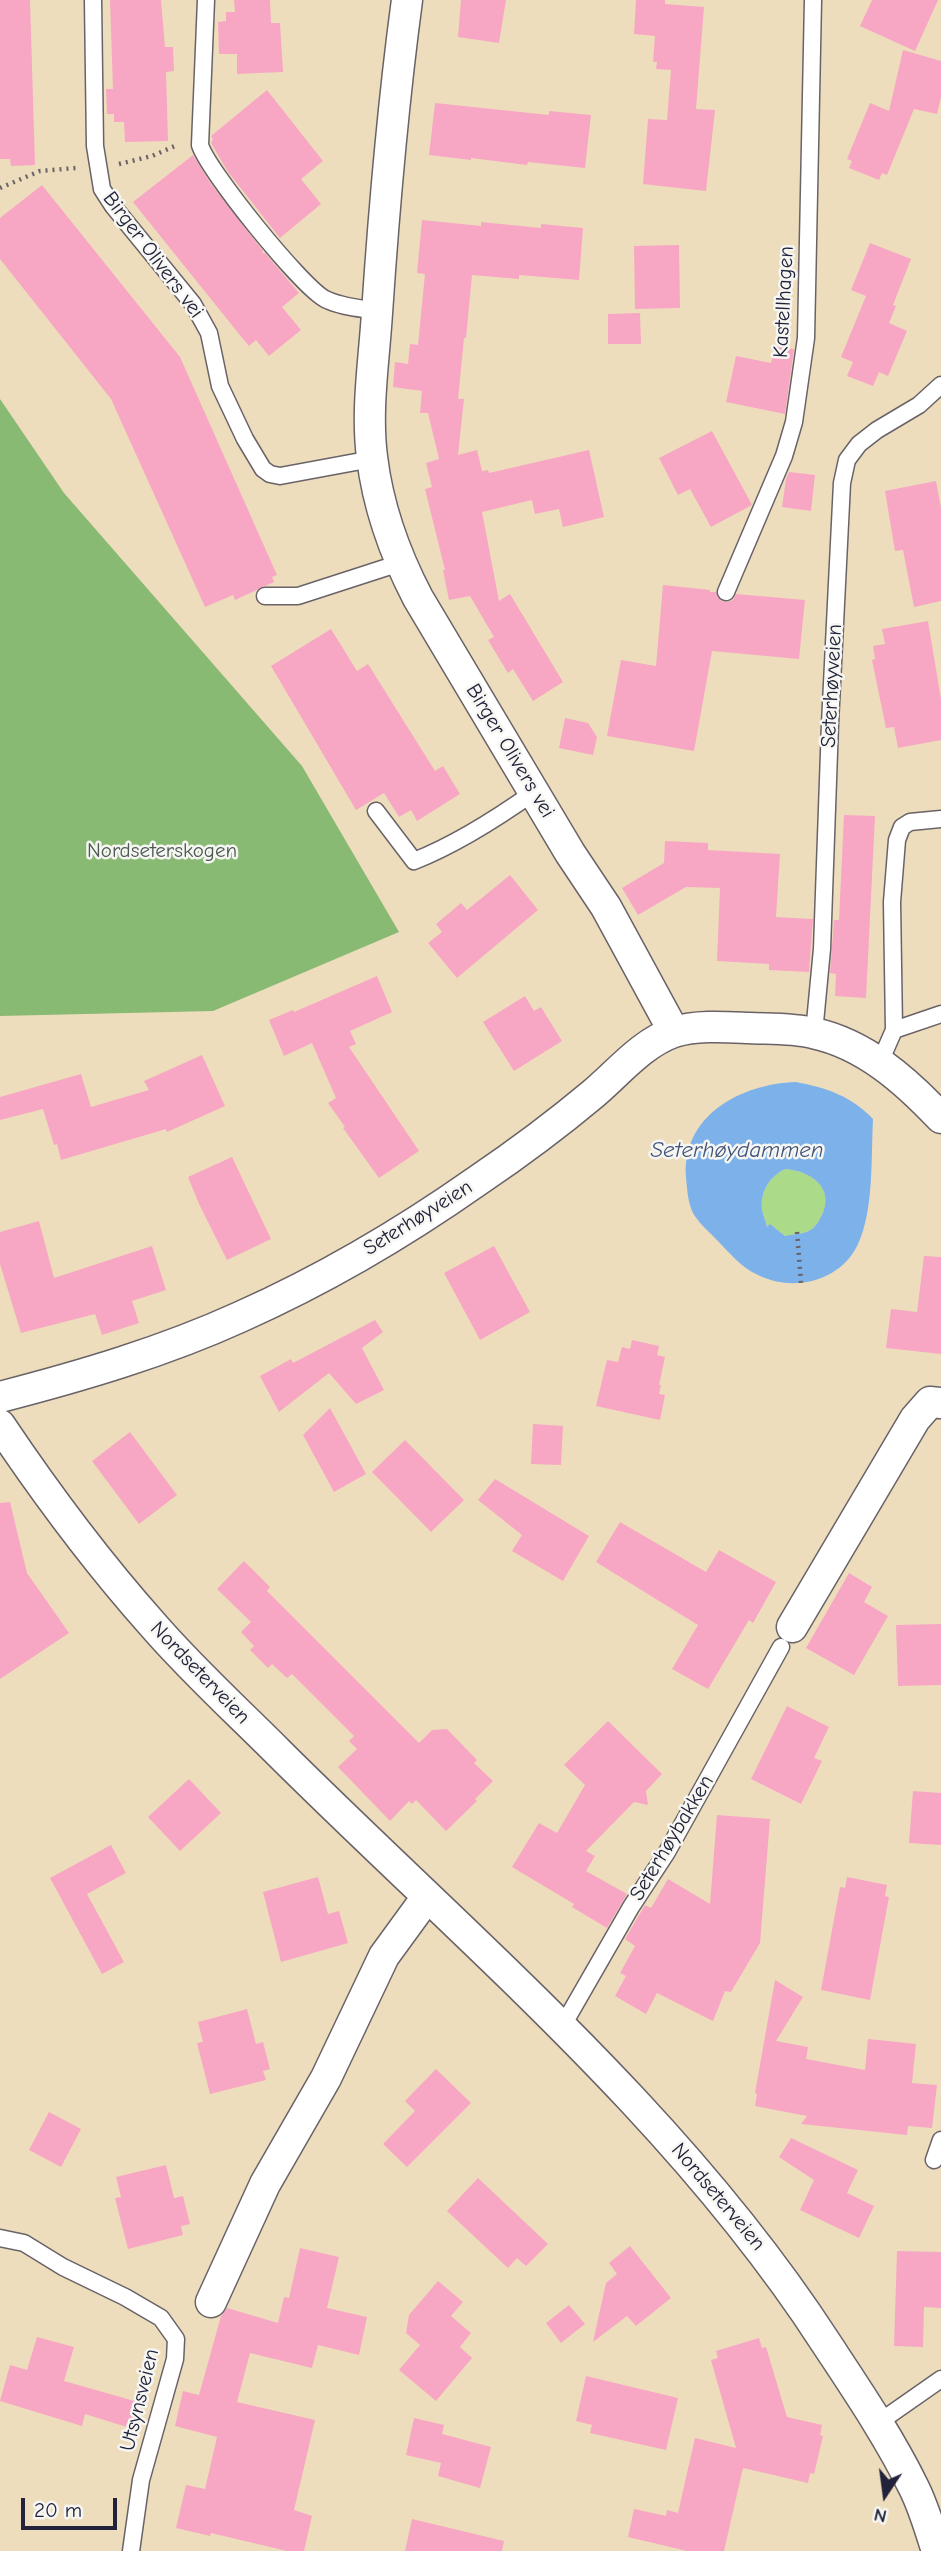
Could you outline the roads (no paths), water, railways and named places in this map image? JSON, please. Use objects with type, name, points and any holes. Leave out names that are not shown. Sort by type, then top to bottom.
[{"type":"street","name":"Birger Olivers vei","points":[[407,0],[370,402],[372,459],[379,496],[400,563],[418,598],[606,907],[674,1032]]},
{"type":"street","name":"Seterhøyveien","points":[[0,1397],[83,1375],[191,1336],[240,1317],[340,1267],[480,1180],[593,1094],[652,1043],[674,1032],[733,1027],[814,1033],[849,1046],[880,1062],[941,1118]]},
{"type":"street","name":"Seterhøybakken","points":[[787,1637],[915,1419],[930,1402],[941,1403]]},
{"type":"street","name":"Nordseterveien","points":[[0,1425],[49,1498],[153,1626],[297,1771],[562,2027],[663,2132],[756,2241],[878,2424],[916,2491],[937,2551]]},
{"type":"street","points":[[211,2302],[265,2184],[326,2078],[384,1956],[427,1897]]},
{"type":"lane","name":"Birger Olivers vei","points":[[93,0],[98,167],[102,189],[202,319],[214,348],[220,386],[244,439],[263,469],[280,476],[372,459]]},
{"type":"lane","points":[[206,0],[200,145],[209,165],[265,236],[312,289],[337,304],[377,311]]},
{"type":"lane","name":"Kastellhagen","points":[[726,592],[784,456],[794,422],[806,338],[813,0]]},
{"type":"lane","name":"Seterhøyveien","points":[[814,1033],[822,949],[842,483],[847,460],[859,444],[919,405],[941,384]]},
{"type":"lane","points":[[265,596],[298,596],[400,563]]},
{"type":"lane","points":[[376,811],[414,861],[489,823],[534,792]]},
{"type":"lane","points":[[880,1062],[894,1030],[891,902],[897,840],[902,827],[910,822],[941,819]]},
{"type":"lane","points":[[894,1030],[941,1014]]},
{"type":"lane","name":"Seterhøybakken","points":[[562,2027],[631,1907],[667,1852],[787,1637]]},
{"type":"lane","points":[[934,2160],[941,2140]]},
{"type":"lane","name":"Utsynsveien","points":[[0,2238],[24,2243],[63,2267],[125,2297],[161,2318],[176,2339],[175,2358],[141,2480],[131,2551]]},
{"type":"lane","points":[[878,2424],[941,2379]]},
{"type":"water","name":"Seterhøydammen","points":[[796,1082],[828,1090],[856,1104],[873,1119],[869,1200],[858,1244],[840,1267],[828,1275],[801,1283],[772,1280],[752,1272],[740,1263],[695,1216],[687,1191],[687,1155],[694,1136],[705,1120],[736,1097],[775,1084]],"holes":[[[785,1169],[794,1170],[818,1182],[823,1189],[825,1205],[822,1215],[812,1229],[785,1236],[770,1224],[767,1227],[762,1210],[763,1197],[774,1176]]]},
{"type":"park label","name":"Nordseterskogen","points":[[162,851]]}]
